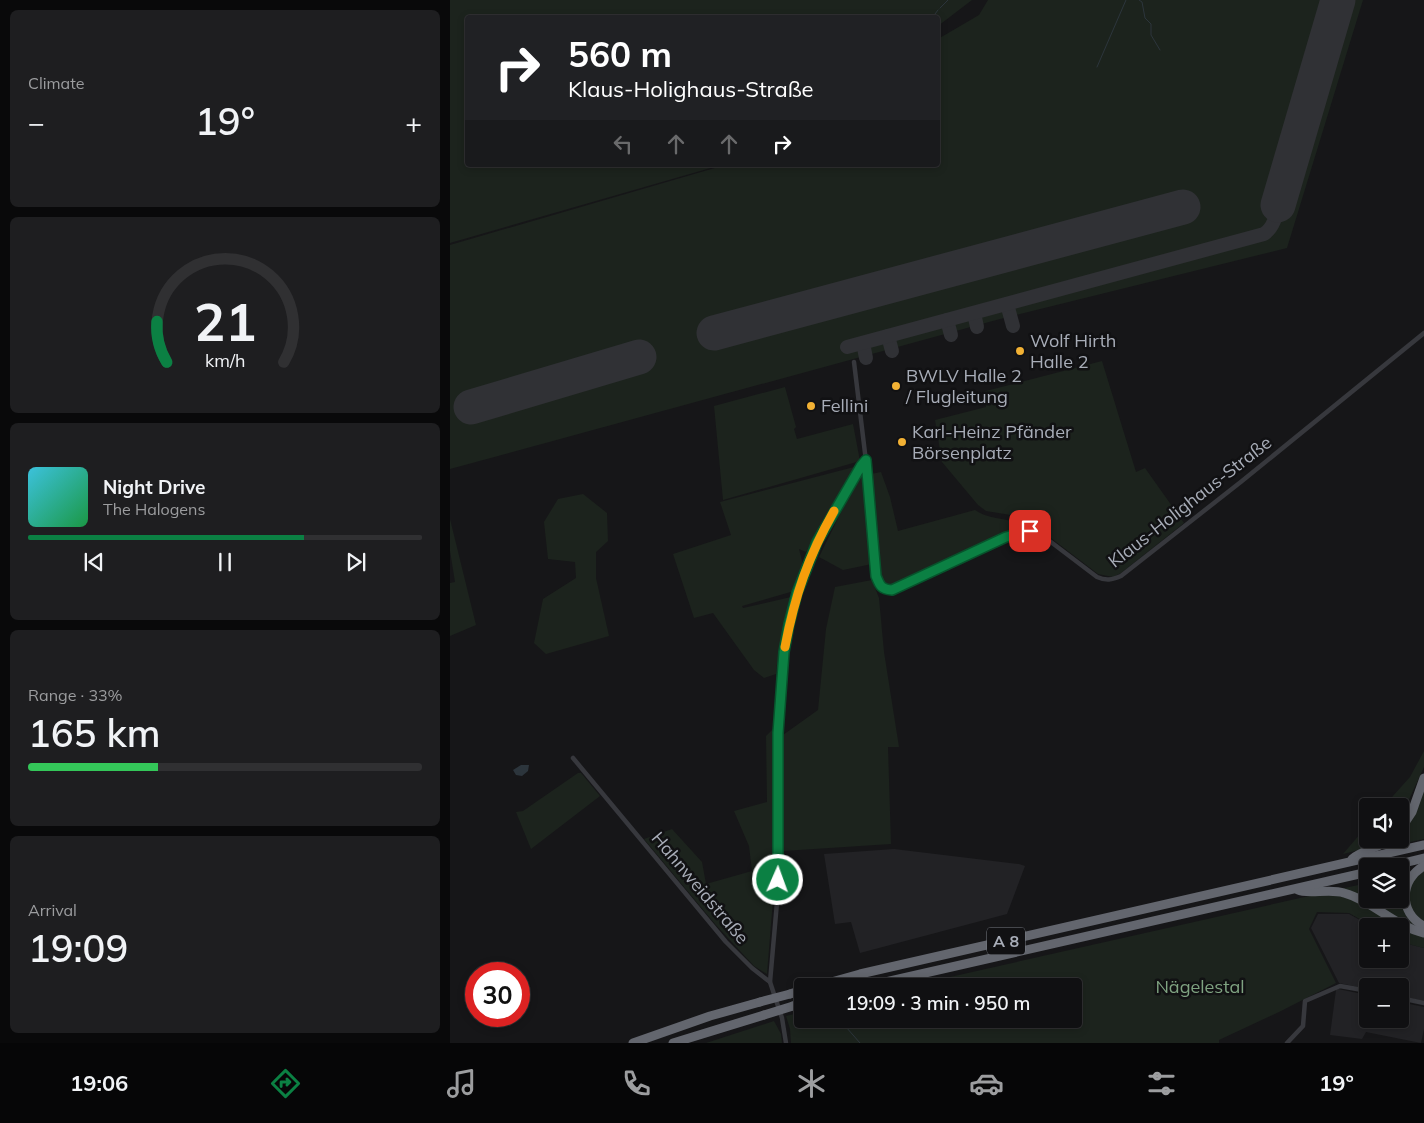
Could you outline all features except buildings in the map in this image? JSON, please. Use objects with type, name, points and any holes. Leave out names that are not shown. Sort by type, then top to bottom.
[{"type":"highway","points":[[1409,816],[1424,778]]},
{"type":"highway","name":"A 8","points":[[846,978],[1424,845]]},
{"type":"highway","points":[[1347,863],[1358,854],[1376,848]]},
{"type":"highway","points":[[1409,862],[1424,858]]},
{"type":"highway","points":[[1424,866],[1415,872],[1406,885],[1405,902],[1410,914],[1424,926]]},
{"type":"highway","name":"A 8","points":[[903,978],[1359,874]]},
{"type":"highway","points":[[1296,888],[1303,892],[1326,890],[1343,892],[1359,898],[1398,923],[1412,930],[1424,933]]},
{"type":"highway","points":[[633,1043],[710,1016],[794,993]]},
{"type":"highway","points":[[673,1043],[794,1006]]},
{"type":"street","name":"Klaus-Holighaus-Straße","points":[[854,362],[866,460],[876,576],[880,586],[884,589],[892,590],[1006,537],[1030,531],[1043,536],[1105,581],[1121,576],[1242,481],[1424,333]]},
{"type":"street","points":[[786,1043],[782,1018],[770,982],[778,891],[778,733],[784,652],[797,593],[817,542],[866,460]]},
{"type":"street","name":"Hahnweidstraße","points":[[573,758],[726,942],[752,968],[770,982]]},
{"type":"street","points":[[1287,1043],[1303,1026],[1305,1001],[1340,986],[1359,989]]},
{"type":"street","points":[[1409,1000],[1424,1003]]},
{"type":"shaded area","points":[[521,765],[529,765],[528,771],[522,776],[516,775],[513,770]]},
{"type":"shaded area","points":[[894,849],[1025,866],[1007,914],[860,953],[851,922],[835,924],[824,854]]},
{"type":"shaded area","points":[[1318,914],[1349,914],[1359,919],[1359,968],[1409,968],[1409,944],[1424,948],[1424,1001],[1409,998],[1409,978],[1359,978],[1359,987],[1339,983],[1311,928]]},
{"type":"shaded area","points":[[1336,990],[1359,993],[1359,1028],[1409,1028],[1409,1004],[1424,1007],[1424,1029],[1421,1043],[1366,1032],[1362,1039],[1330,1035]]},
{"type":"green space","points":[[450,0],[972,0],[940,24],[940,15],[465,15],[465,167],[714,167],[450,243]]},
{"type":"green space","points":[[988,0],[1363,0],[1287,248],[1000,319],[450,469],[450,245],[718,167],[940,167],[940,38],[979,15]]},
{"type":"green space","points":[[1102,361],[1136,472],[1145,468],[1184,523],[1121,573],[1113,577],[1098,574],[1026,519],[986,511],[978,505],[942,462],[935,420],[986,407],[982,392]]},
{"type":"green space","points":[[785,387],[796,427],[794,429],[797,439],[853,424],[860,461],[723,500],[714,406]]},
{"type":"green space","points":[[854,467],[806,552],[799,549],[803,565],[794,591],[742,606],[743,608],[791,597],[776,674],[764,678],[754,670],[713,613],[694,618],[673,554],[731,535],[720,502]]},
{"type":"green space","points":[[881,472],[890,497],[898,531],[975,510],[987,516],[1027,527],[994,539],[893,586],[885,583],[881,578],[871,474]]},
{"type":"green space","points":[[865,477],[872,564],[843,570],[819,557],[858,478]]},
{"type":"green space","points":[[583,494],[607,513],[608,541],[596,552],[596,578],[609,636],[546,654],[534,643],[543,599],[576,578],[575,562],[548,559],[544,522],[558,499]]},
{"type":"green space","points":[[450,519],[476,625],[450,636],[450,583],[455,582],[450,551]]},
{"type":"green space","points":[[872,580],[879,598],[884,652],[899,747],[888,747],[891,844],[783,851],[783,735],[818,710],[826,629],[835,587]]},
{"type":"green space","points":[[773,729],[776,830],[774,887],[767,974],[754,966],[715,924],[644,839],[672,829],[702,862],[706,884],[752,871],[749,846],[734,811],[767,802],[766,736]]},
{"type":"green space","points":[[1424,751],[1424,767],[1409,800],[1391,798],[1410,777]]},
{"type":"green space","points":[[578,773],[581,773],[600,796],[531,849],[516,812],[523,811]]},
{"type":"green space","points":[[1424,788],[1424,839],[1409,842],[1409,821]]},
{"type":"green space","points":[[1359,835],[1359,848],[1367,848],[1343,854]]},
{"type":"green space","name":"Nägelestal","points":[[1424,870],[1424,948],[1409,944],[1409,918],[1359,919],[1349,913],[1317,912],[1309,929],[1336,983],[1219,1040],[1219,1043],[791,1043],[790,1029],[786,1016],[794,1014],[794,1028],[1082,1028],[1082,978],[945,978],[1359,885],[1359,908],[1409,908],[1409,874]]},
{"type":"green space","points":[[774,1021],[781,1034],[782,1043],[706,1043]]},
{"type":"waterway","points":[[940,8],[948,0]]},
{"type":"waterway","points":[[1097,67],[1126,0]]},
{"type":"waterway","points":[[1139,0],[1142,2],[1145,18],[1151,24],[1151,35],[1160,50]]},
{"type":"waterway","points":[[934,15],[938,10]]},
{"type":"waterway","points":[[847,1028],[860,1043]]},
{"type":"taxiway","points":[[847,347],[1264,234],[1272,225],[1278,205]]},
{"type":"taxiway","points":[[1007,304],[1013,326]]},
{"type":"taxiway","points":[[974,313],[977,327]]},
{"type":"taxiway","points":[[947,320],[951,335]]},
{"type":"taxiway","points":[[888,336],[892,351]]},
{"type":"taxiway","points":[[863,343],[866,358]]},
{"type":"runway","points":[[1278,205],[1338,0]]},
{"type":"runway","points":[[714,333],[1183,207]]},
{"type":"runway","points":[[471,407],[639,357]]},
{"type":"slow traffic","points":[[785,647],[797,593],[817,542],[834,511]]},
{"type":"place","name":"Wolf Hirth Halle 2","points":[[1020,351]]},
{"type":"place","name":"BWLV Halle 2 / Flugleitung","points":[[896,386]]},
{"type":"place","name":"Fellini","points":[[811,406]]},
{"type":"place","name":"Karl-Heinz Pfänder Börsenplatz","points":[[902,442]]},
{"type":"route","points":[[778,880],[778,733],[784,652],[789,624],[797,593],[817,542],[861,466],[866,460],[876,576],[880,586],[884,589],[892,590],[1006,537],[1030,531]]}]
